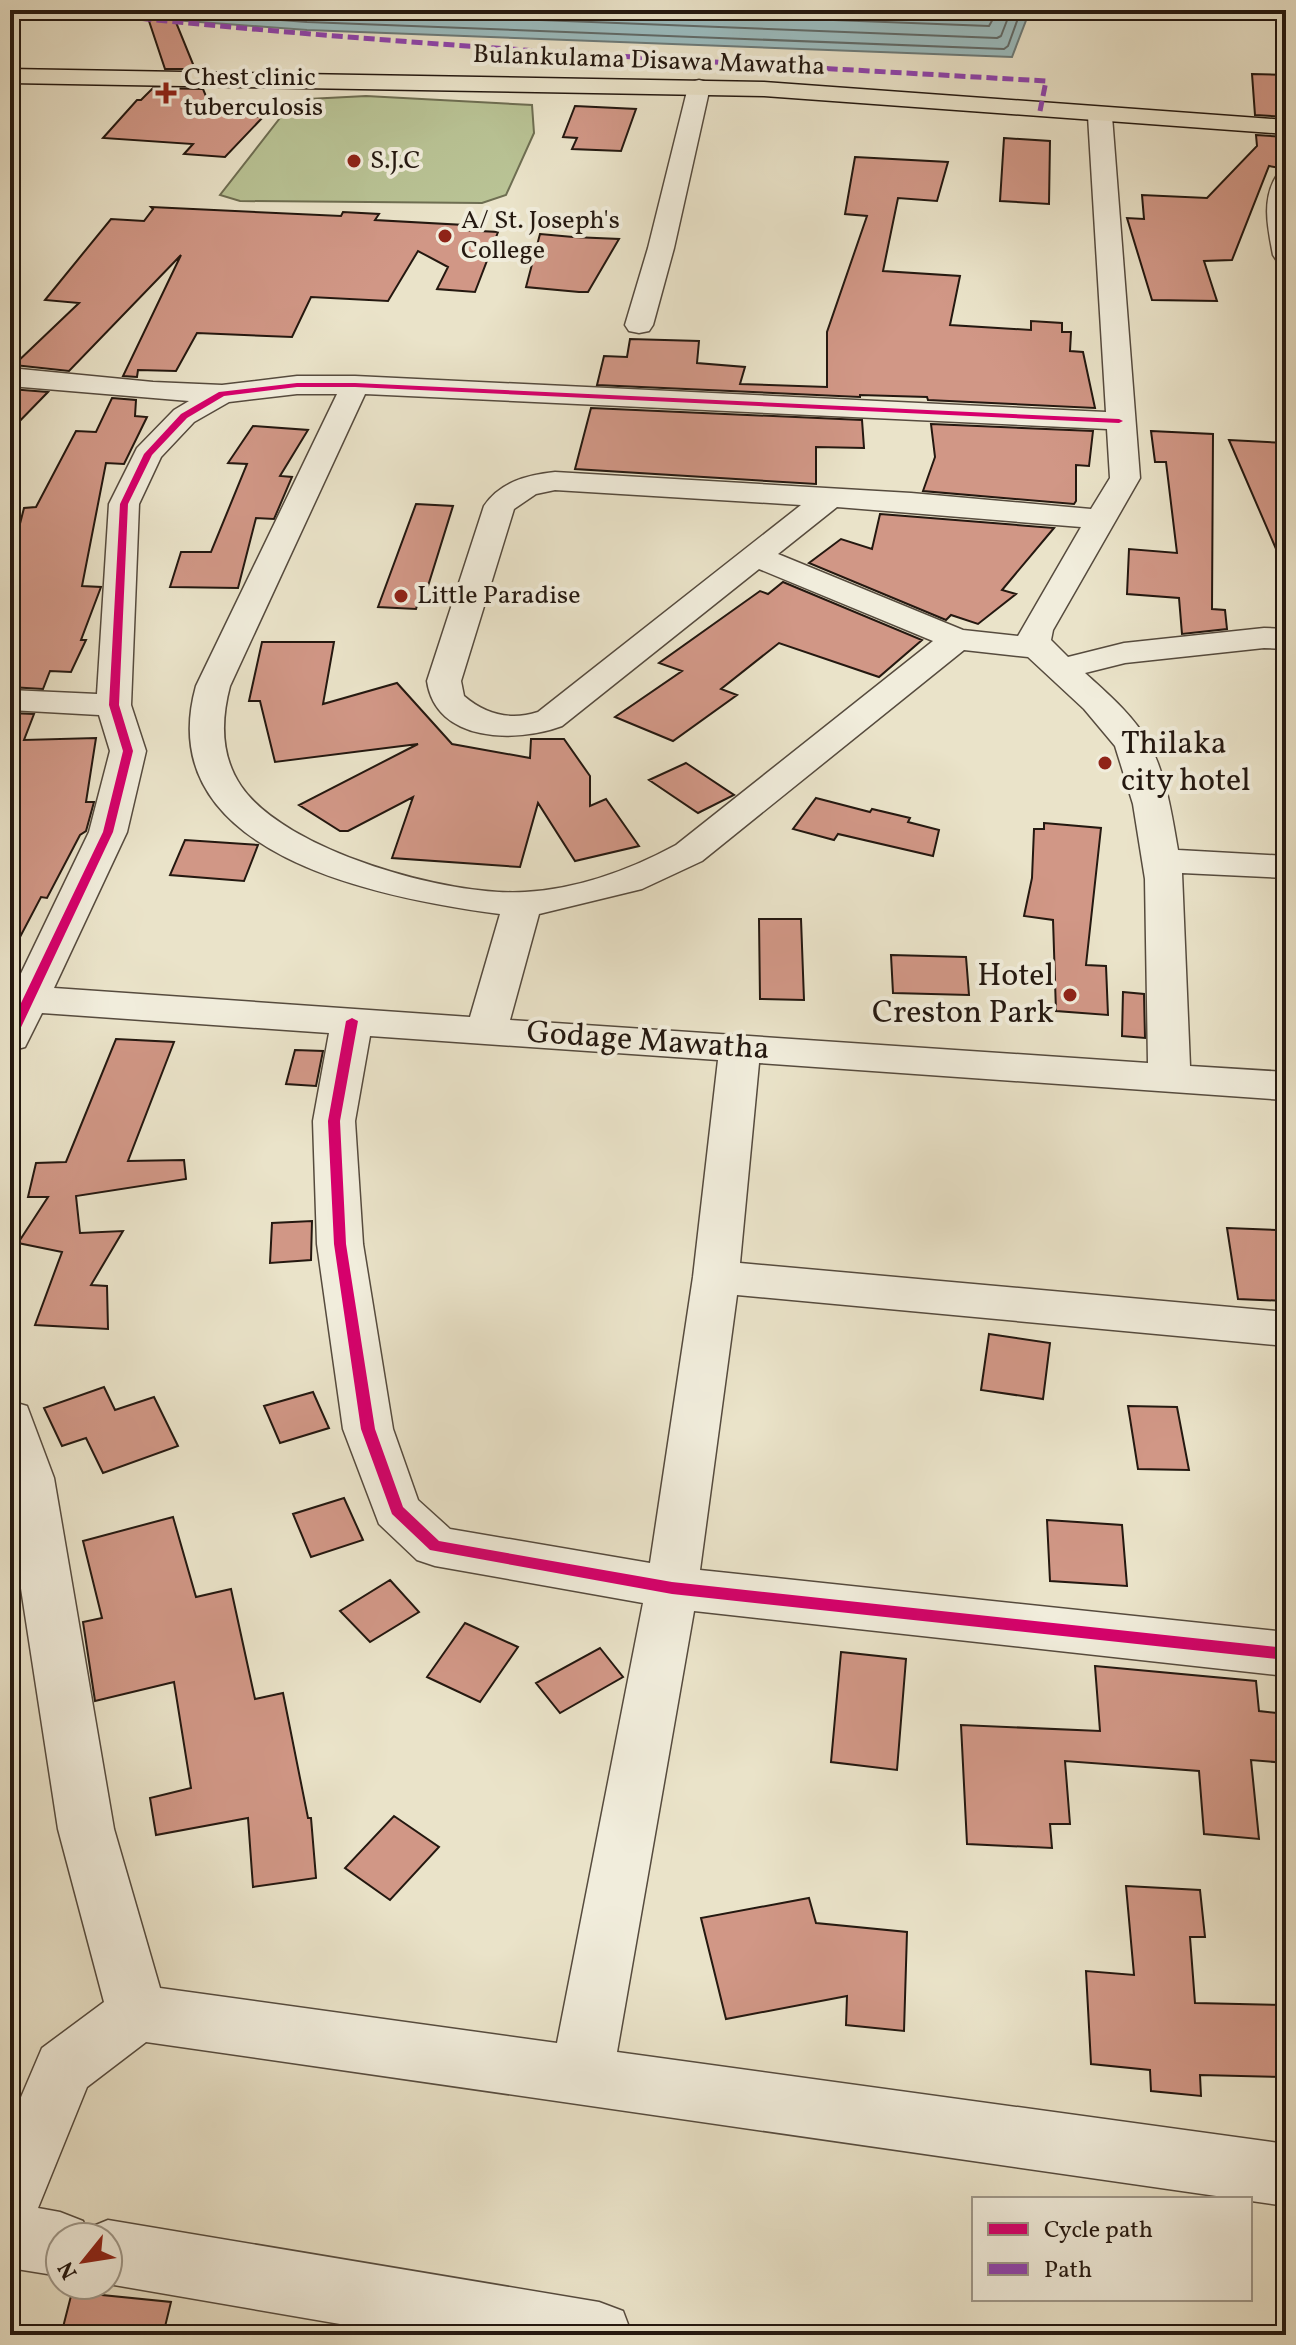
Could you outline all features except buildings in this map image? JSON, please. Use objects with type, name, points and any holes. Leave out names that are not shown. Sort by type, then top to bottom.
[{"type":"main road","name":"Bulankulama Disawa Mawatha","points":[[10,76],[764,89],[1100,116],[1286,127]]},
{"type":"street","points":[[639,325],[661,248],[699,87]]},
{"type":"street","points":[[1100,116],[1125,478],[1036,630],[1034,640],[1049,659],[1096,702],[1132,744],[1151,804],[1164,879],[1169,1078]]},
{"type":"street","points":[[1286,180],[1278,215],[1286,255]]},
{"type":"street","points":[[10,377],[153,391],[222,394],[297,385],[355,385],[1119,421]]},
{"type":"street","points":[[355,385],[213,686],[203,723],[210,760],[227,792],[252,818],[294,848],[342,871],[437,896],[522,904],[618,887],[657,871],[689,853],[957,639]]},
{"type":"street","points":[[10,1038],[19,998],[108,832],[128,751],[114,705],[124,504],[148,454],[184,416],[222,394]]},
{"type":"street","points":[[830,497],[550,719],[524,726],[488,724],[471,718],[447,699],[444,681],[499,506],[515,491],[555,481],[830,497],[1100,519]]},
{"type":"street","points":[[757,557],[957,639],[1049,659],[1264,638],[1286,639]]},
{"type":"street","points":[[10,700],[114,705]]},
{"type":"street","points":[[1161,861],[1286,867]]},
{"type":"street","points":[[486,1031],[522,904]]},
{"type":"street","name":"Godage Mawatha","points":[[19,998],[1286,1086]]},
{"type":"street","points":[[352,1021],[334,1121],[340,1244],[368,1429],[397,1510],[435,1546],[672,1588],[1286,1654]]},
{"type":"street","points":[[582,2074],[672,1588],[716,1277],[740,1048]]},
{"type":"street","points":[[716,1277],[1286,1329]]},
{"type":"street","points":[[10,1419],[29,1478],[86,1829],[137,2013]]},
{"type":"street","points":[[10,2198],[64,2068],[137,2013],[1286,2175]]},
{"type":"street","points":[[10,2236],[44,2241]]},
{"type":"street","points":[[124,2255],[599,2335]]},
{"type":"green space","points":[[366,96],[532,105],[534,133],[506,195],[482,203],[240,201],[220,195],[287,109],[308,99]]},
{"type":"water","points":[[100,10],[1030,10],[1012,57],[307,30],[133,17]]},
{"type":"marked path","points":[[61,10],[196,25],[501,50],[1046,81],[1040,111]]},
{"type":"cycle path","points":[[10,1038],[108,832],[128,751],[114,705],[124,504],[148,454],[184,416],[222,394],[297,385],[355,385],[1119,421]]},
{"type":"cycle path","points":[[352,1021],[334,1121],[340,1244],[368,1429],[397,1510],[435,1546],[672,1588],[1286,1654]]},
{"type":"place","name":"Chest clinic tuberculosis","points":[[166,93]]},
{"type":"place","name":"S.J.C","points":[[354,161]]},
{"type":"place","name":"A/ St. Joseph's College","points":[[445,236]]},
{"type":"place","name":"Little Paradise","points":[[401,596]]},
{"type":"place","name":"Thilaka city hotel","points":[[1105,763]]},
{"type":"place","name":"Hotel Creston Park","points":[[1070,995]]}]
